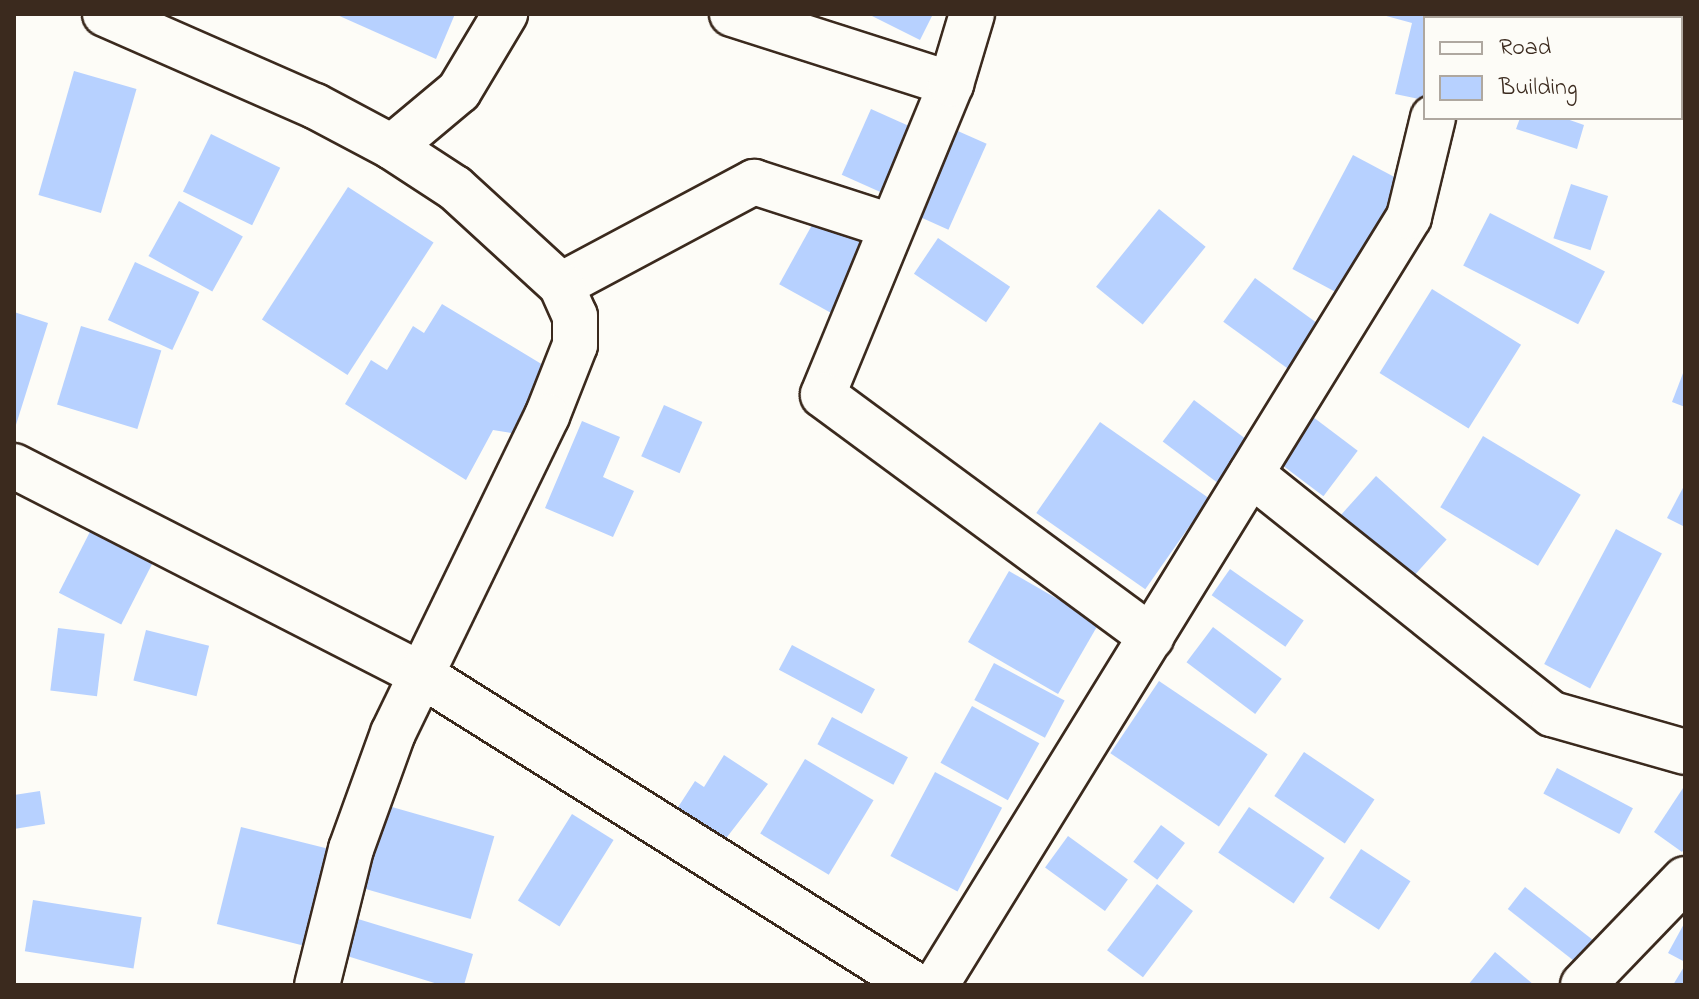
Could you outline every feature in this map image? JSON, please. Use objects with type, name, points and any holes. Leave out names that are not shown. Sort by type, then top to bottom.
[{"type":"street","points":[[105,14],[315,106],[392,147],[455,188],[561,285],[575,316],[575,345],[566,373],[420,674],[351,849],[317,985]]},
{"type":"street","points":[[392,147],[459,91],[505,14]]},
{"type":"street","points":[[732,14],[951,84]]},
{"type":"street","points":[[972,14],[951,84],[823,395],[1151,637]]},
{"type":"street","points":[[936,985],[1409,217],[1433,120]]},
{"type":"street","points":[[561,285],[754,182],[890,226]]},
{"type":"street","points":[[14,466],[420,674],[915,985]]},
{"type":"street","points":[[1251,474],[1552,714],[1685,752]]},
{"type":"street","points":[[1591,982],[1685,879]]},
{"type":"building","points":[[335,14],[455,14],[436,59]]},
{"type":"building","points":[[868,14],[933,14],[920,40]]},
{"type":"building","points":[[1379,14],[1443,14],[1423,16],[1423,100],[1395,94],[1412,23]]},
{"type":"building","points":[[1528,14],[1577,14],[1576,16]]},
{"type":"building","points":[[74,71],[136,89],[101,213],[38,195]]},
{"type":"building","points":[[871,109],[919,130],[889,196],[842,175]]},
{"type":"building","points":[[1519,120],[1570,120],[1584,125],[1577,149],[1516,129]]},
{"type":"building","points":[[951,128],[987,144],[948,230],[913,214]]},
{"type":"building","points":[[211,134],[280,168],[252,225],[183,192]]},
{"type":"building","points":[[1353,155],[1403,182],[1343,296],[1292,269]]},
{"type":"building","points":[[1571,184],[1608,196],[1590,250],[1553,238]]},
{"type":"building","points":[[348,187],[434,243],[347,375],[262,320]]},
{"type":"building","points":[[179,201],[243,236],[212,291],[148,256]]},
{"type":"building","points":[[1159,209],[1206,247],[1143,324],[1096,287]]},
{"type":"building","points":[[1490,213],[1605,272],[1578,324],[1463,266]]},
{"type":"building","points":[[817,216],[869,245],[832,313],[779,284]]},
{"type":"building","points":[[938,238],[1010,287],[986,322],[914,274]]},
{"type":"building","points":[[135,262],[199,292],[172,350],[108,320]]},
{"type":"building","points":[[1255,278],[1327,330],[1295,374],[1223,322]]},
{"type":"building","points":[[1432,289],[1521,345],[1469,429],[1380,373]]},
{"type":"building","points":[[442,304],[553,371],[518,434],[493,430],[466,480],[345,404],[371,360],[387,370],[413,326],[424,333]]},
{"type":"building","points":[[14,312],[48,323],[15,428],[14,428]]},
{"type":"building","points":[[81,326],[161,351],[137,429],[57,404]]},
{"type":"building","points":[[1685,368],[1685,407],[1672,402]]},
{"type":"building","points":[[1194,400],[1253,445],[1222,486],[1163,442]]},
{"type":"building","points":[[664,405],[702,422],[680,473],[641,456]]},
{"type":"building","points":[[1313,417],[1358,451],[1323,496],[1279,463]]},
{"type":"building","points":[[582,421],[620,437],[603,477],[634,491],[613,537],[545,508]]},
{"type":"building","points":[[1100,422],[1209,498],[1145,589],[1036,513]]},
{"type":"building","points":[[1483,436],[1581,495],[1538,566],[1440,507]]},
{"type":"building","points":[[1376,476],[1447,540],[1410,580],[1340,516]]},
{"type":"building","points":[[1685,484],[1685,527],[1667,518]]},
{"type":"building","points":[[97,518],[159,550],[121,625],[59,593]]},
{"type":"building","points":[[1616,529],[1662,553],[1590,689],[1544,664]]},
{"type":"building","points":[[1230,569],[1304,621],[1285,647],[1212,595]]},
{"type":"building","points":[[1009,571],[1099,623],[1058,694],[968,642]]},
{"type":"building","points":[[1213,627],[1282,679],[1255,714],[1187,662]]},
{"type":"building","points":[[58,628],[105,634],[97,696],[50,691]]},
{"type":"building","points":[[146,630],[209,646],[196,696],[133,680]]},
{"type":"building","points":[[792,645],[875,689],[862,714],[779,670]]},
{"type":"building","points":[[994,663],[1065,701],[1045,738],[974,700]]},
{"type":"building","points":[[1159,681],[1268,754],[1219,826],[1110,753]]},
{"type":"building","points":[[972,706],[1039,743],[1008,800],[940,763]]},
{"type":"building","points":[[832,717],[908,757],[893,785],[817,744]]},
{"type":"building","points":[[1304,752],[1374,800],[1345,843],[1274,796]]},
{"type":"building","points":[[724,755],[768,784],[717,850],[671,818],[695,781],[704,787]]},
{"type":"building","points":[[805,759],[874,800],[829,875],[760,834]]},
{"type":"building","points":[[1557,768],[1633,808],[1619,834],[1543,794]]},
{"type":"building","points":[[935,772],[1002,808],[958,892],[890,856]]},
{"type":"building","points":[[1685,785],[1685,847],[1682,852],[1654,832]]},
{"type":"building","points":[[40,791],[45,824],[14,829],[14,795]]},
{"type":"building","points":[[378,803],[494,836],[471,919],[354,886]]},
{"type":"building","points":[[1249,807],[1324,858],[1294,903],[1218,853]]},
{"type":"building","points":[[572,814],[614,840],[560,926],[518,901]]},
{"type":"building","points":[[1161,825],[1185,843],[1157,880],[1133,862]]},
{"type":"building","points":[[241,827],[329,849],[305,946],[217,924]]},
{"type":"building","points":[[1068,836],[1128,879],[1105,911],[1045,868]]},
{"type":"building","points":[[1361,849],[1410,881],[1379,930],[1329,898]]},
{"type":"building","points":[[1157,884],[1193,911],[1143,977],[1107,950]]},
{"type":"building","points":[[1525,887],[1594,941],[1576,963],[1508,909]]},
{"type":"building","points":[[33,900],[142,917],[134,969],[25,951]]},
{"type":"building","points":[[358,919],[473,954],[464,985],[441,985],[347,956]]},
{"type":"building","points":[[1685,922],[1685,962],[1668,953]]},
{"type":"building","points":[[1495,952],[1534,985],[1468,985]]},
{"type":"building","points":[[1685,965],[1685,985],[1673,985]]}]
